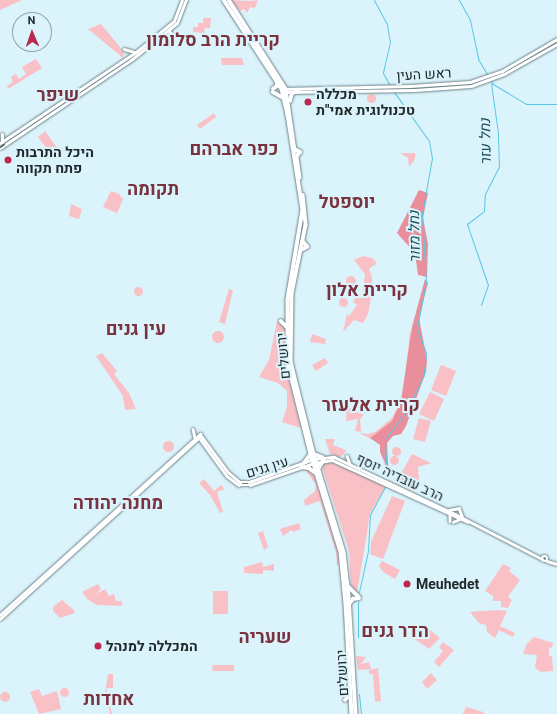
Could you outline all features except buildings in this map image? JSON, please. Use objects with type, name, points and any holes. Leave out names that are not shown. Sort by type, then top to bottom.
[{"type":"highway","points":[[224,0],[284,90]]},
{"type":"highway","points":[[229,0],[284,90]]},
{"type":"highway","points":[[276,79],[278,85],[273,90],[284,99]]},
{"type":"highway","name":"ירושלים","points":[[284,90],[284,99],[303,210],[288,316],[291,378],[312,454],[319,471],[344,552],[350,604],[356,714]]},
{"type":"highway","name":"ירושלים","points":[[284,90],[290,106],[294,148],[306,209],[303,240],[292,294],[291,362],[312,454]]},
{"type":"highway","points":[[290,106],[291,95],[298,91]]},
{"type":"highway","points":[[288,316],[282,321],[288,330]]},
{"type":"highway","points":[[304,463],[312,454],[322,459],[319,471]]},
{"type":"highway","name":"ירושלים","points":[[315,461],[341,552],[352,714]]},
{"type":"highway","points":[[301,467],[311,469],[318,475]]},
{"type":"highway","points":[[348,585],[351,591],[358,597],[352,600],[350,604]]},
{"type":"highway","points":[[350,684],[350,698],[345,701],[350,705],[352,714]]},
{"type":"main road","points":[[1,142],[136,52],[170,24],[176,16],[182,0]]},
{"type":"main road","points":[[0,148],[132,60],[167,32],[180,17],[186,0]]},
{"type":"main road","points":[[167,32],[171,31],[173,35]]},
{"type":"main road","name":"ראש העין","points":[[488,79],[557,39]]},
{"type":"main road","name":"ראש העין","points":[[284,90],[396,88],[461,83],[488,79],[557,44]]},
{"type":"main road","points":[[124,60],[124,49],[129,52],[136,52]]},
{"type":"main road","name":"ראש העין","points":[[284,90],[298,91],[387,88]]},
{"type":"main road","points":[[1,142],[2,134]]},
{"type":"main road","points":[[193,429],[194,440]]},
{"type":"main road","points":[[0,615],[199,435]]},
{"type":"main road","points":[[0,618],[23,599],[199,435]]},
{"type":"main road","name":"עין גנים","points":[[199,435],[228,472],[240,482],[249,482],[304,463],[315,461]]},
{"type":"main road","name":"עין גנים","points":[[199,435],[227,476],[239,485],[250,485],[315,461]]},
{"type":"main road","points":[[347,456],[350,464]]},
{"type":"main road","name":"הרב עובדיה יוסף","points":[[315,461],[334,457],[462,519]]},
{"type":"main road","name":"הרב עובדיה יוסף","points":[[322,459],[338,462],[557,564]]},
{"type":"main road","points":[[286,472],[286,477]]},
{"type":"main road","points":[[446,510],[459,508],[462,519],[452,522],[448,513]]},
{"type":"shaded area","points":[[0,0],[22,0],[0,10]]},
{"type":"shaded area","points":[[231,0],[258,0],[255,8],[250,7],[247,13],[244,9],[240,11]]},
{"type":"shaded area","points":[[203,18],[211,18],[210,28],[205,28],[204,33],[193,32],[193,27],[198,27],[198,23],[203,23]]},
{"type":"shaded area","points":[[101,24],[124,52],[123,58],[88,29]]},
{"type":"shaded area","points":[[221,58],[242,58],[244,65],[222,65]]},
{"type":"shaded area","points":[[36,59],[42,68],[8,89],[7,86],[13,82],[11,77],[16,74],[19,79],[26,74],[22,67]]},
{"type":"shaded area","points":[[371,93],[376,98],[371,103],[366,98]]},
{"type":"shaded area","points":[[214,113],[216,117],[200,129],[197,125]]},
{"type":"shaded area","points":[[45,131],[58,149],[51,154],[38,137]]},
{"type":"shaded area","points":[[400,153],[415,153],[415,159],[409,167],[408,158]]},
{"type":"shaded area","points":[[419,190],[428,193],[423,218],[428,244],[427,277],[418,275],[415,253],[397,233]]},
{"type":"shaded area","points":[[111,191],[119,194],[123,199],[117,213],[103,207]]},
{"type":"shaded area","points":[[71,204],[82,209],[79,219],[69,216]]},
{"type":"shaded area","points":[[363,256],[372,258],[377,263],[369,269],[372,277],[372,292],[368,314],[363,323],[354,320],[343,332],[347,314],[349,316],[357,305],[353,302],[357,296],[362,297],[365,274],[354,260]]},
{"type":"shaded area","points":[[351,276],[356,281],[351,286],[346,281]]},
{"type":"shaded area","points":[[425,279],[428,283],[419,318],[427,360],[426,372],[406,426],[401,434],[393,436],[387,443],[389,478],[383,476],[385,463],[380,452],[380,445],[370,438],[392,421],[401,401],[412,327]]},
{"type":"shaded area","points":[[138,286],[143,291],[138,296],[133,291]]},
{"type":"shaded area","points":[[229,289],[233,290],[225,324],[219,322]]},
{"type":"shaded area","points":[[341,298],[345,298],[347,302],[345,306],[341,306],[339,304],[339,300]]},
{"type":"shaded area","points":[[277,321],[285,326],[287,371],[301,428],[282,422],[287,407],[287,391],[278,383],[259,377],[269,360]]},
{"type":"shaded area","points":[[220,331],[223,332],[223,342],[216,343],[213,342],[212,335],[213,332]]},
{"type":"shaded area","points":[[410,332],[413,333],[403,405],[380,441],[376,441],[359,433],[368,434],[375,432],[392,418],[401,401]]},
{"type":"shaded area","points":[[312,334],[326,339],[325,344],[310,342]]},
{"type":"shaded area","points":[[102,353],[117,371],[114,374],[129,393],[136,409],[125,410],[123,396],[96,356]]},
{"type":"shaded area","points":[[325,358],[328,363],[316,371],[312,365]]},
{"type":"shaded area","points":[[441,365],[456,371],[446,396],[431,390]]},
{"type":"shaded area","points":[[430,392],[444,399],[434,421],[419,414]]},
{"type":"shaded area","points":[[347,407],[364,415],[360,419],[361,432],[355,431],[358,419],[346,421]]},
{"type":"shaded area","points":[[419,418],[431,421],[425,442],[413,439]]},
{"type":"shaded area","points":[[325,439],[335,439],[333,445],[346,450],[345,453],[340,457],[330,454]]},
{"type":"shaded area","points":[[166,441],[170,441],[172,442],[172,450],[166,451],[163,448],[163,444]]},
{"type":"shaded area","points":[[396,446],[401,451],[396,456],[391,451]]},
{"type":"shaded area","points":[[412,454],[431,463],[418,467],[419,479],[413,491],[396,483]]},
{"type":"shaded area","points":[[392,456],[396,456],[398,460],[396,464],[392,464],[390,462],[390,458]]},
{"type":"shaded area","points":[[328,461],[386,486],[370,514],[357,593],[351,587],[349,551],[321,464]]},
{"type":"shaded area","points":[[305,469],[314,473],[338,552],[340,565],[337,565],[336,552],[320,501],[305,506],[304,500],[315,491],[316,485]]},
{"type":"shaded area","points":[[204,479],[214,491],[221,485],[225,489],[217,492],[223,512],[220,513],[210,495],[199,483]]},
{"type":"shaded area","points":[[392,496],[405,501],[383,559],[370,554],[371,542]]},
{"type":"shaded area","points":[[299,523],[301,529],[293,532],[292,530],[283,536],[280,529]]},
{"type":"shaded area","points":[[263,531],[268,547],[264,550],[258,533]]},
{"type":"shaded area","points":[[382,561],[400,570],[395,579],[383,572],[379,566]]},
{"type":"shaded area","points":[[262,562],[263,567],[274,564],[274,571],[263,570],[263,574],[244,573],[244,567]]},
{"type":"shaded area","points":[[503,564],[511,568],[509,571],[520,580],[508,597],[512,600],[508,608],[501,607],[501,601],[493,601],[493,596],[485,591]]},
{"type":"shaded area","points":[[98,584],[101,589],[96,594],[105,589],[109,596],[114,594],[116,601],[122,601],[122,606],[97,605],[87,599],[82,592]]},
{"type":"shaded area","points":[[213,591],[228,591],[228,614],[213,614]]},
{"type":"shaded area","points":[[62,600],[74,610],[75,613],[60,618],[53,611],[53,607]]},
{"type":"shaded area","points":[[498,610],[507,611],[500,626],[515,633],[513,637],[499,630],[495,638],[487,632],[486,625],[479,623],[470,612]]},
{"type":"shaded area","points":[[425,626],[440,638],[429,649],[412,637]]},
{"type":"shaded area","points":[[534,637],[553,643],[552,648],[549,647],[549,656],[552,656],[553,671],[541,672],[535,668],[537,655],[523,654],[526,645]]},
{"type":"shaded area","points":[[443,642],[454,650],[439,667],[434,662],[443,651],[439,647]]},
{"type":"shaded area","points":[[356,656],[366,657],[361,664],[369,662],[371,669],[358,670]]},
{"type":"shaded area","points":[[212,665],[234,665],[234,671],[213,671]]},
{"type":"shaded area","points":[[378,668],[381,701],[375,702],[373,674],[369,674],[369,670]]},
{"type":"shaded area","points":[[431,673],[437,680],[427,689],[422,682]]},
{"type":"shaded area","points":[[108,674],[113,674],[113,688],[106,688],[112,714],[110,714],[105,693]]},
{"type":"shaded area","points":[[64,687],[69,692],[64,697],[59,692]]},
{"type":"shaded area","points":[[39,689],[42,696],[57,691],[61,709],[39,714],[30,692]]},
{"type":"shaded area","points":[[3,692],[7,692],[9,693],[9,701],[3,702],[0,699],[0,695]]},
{"type":"shaded area","points":[[466,707],[483,712],[484,714],[463,714]]},
{"type":"waterway","name":"נחל מזור","points":[[374,0],[387,24],[390,42],[383,73],[392,89]]},
{"type":"waterway","points":[[459,0],[470,20],[478,59],[493,84],[526,104],[557,104]]},
{"type":"waterway","name":"נחל עזר","points":[[481,305],[488,285],[467,224],[484,211],[485,194],[499,167],[498,133],[491,83]]},
{"type":"waterway","name":"נחל מזור","points":[[387,478],[385,439],[406,412],[424,375],[426,353],[417,328],[426,282],[422,214],[432,158],[429,141],[394,92]]},
{"type":"waterway","name":"נחל מזור","points":[[359,592],[368,551],[370,515],[385,487]]},
{"type":"waterway","name":"נחל מזור","points":[[358,602],[358,637]]},
{"type":"waterway","name":"נחל מזור","points":[[359,694],[361,714]]},
{"type":"tram line","points":[[0,147],[4,144]]},
{"type":"place","name":"מכללה טכנולוגית אמי\"ת","points":[[308,102]]},
{"type":"place","name":"היכל התרבות פתח תקווה","points":[[8,160]]},
{"type":"place","name":"Meuhedet","points":[[407,584]]},
{"type":"place","name":"המכללה למנהל","points":[[98,646]]},
{"type":"district","name":"קריית הרב סלומון","points":[[213,40]]},
{"type":"district","name":"שיפר","points":[[58,95]]},
{"type":"district","name":"כפר אברהם","points":[[234,149]]},
{"type":"district","name":"תקומה","points":[[153,189]]},
{"type":"district","name":"יוספטל","points":[[347,202]]},
{"type":"district","name":"קריית אלון","points":[[367,290]]},
{"type":"district","name":"עין גנים","points":[[136,329]]},
{"type":"district","name":"קריית אלעזר","points":[[371,405]]},
{"type":"district","name":"מחנה יהודה","points":[[118,503]]},
{"type":"district","name":"הדר גנים","points":[[395,631]]},
{"type":"district","name":"שעריה","points":[[265,637]]},
{"type":"district","name":"אחדות","points":[[109,699]]}]
